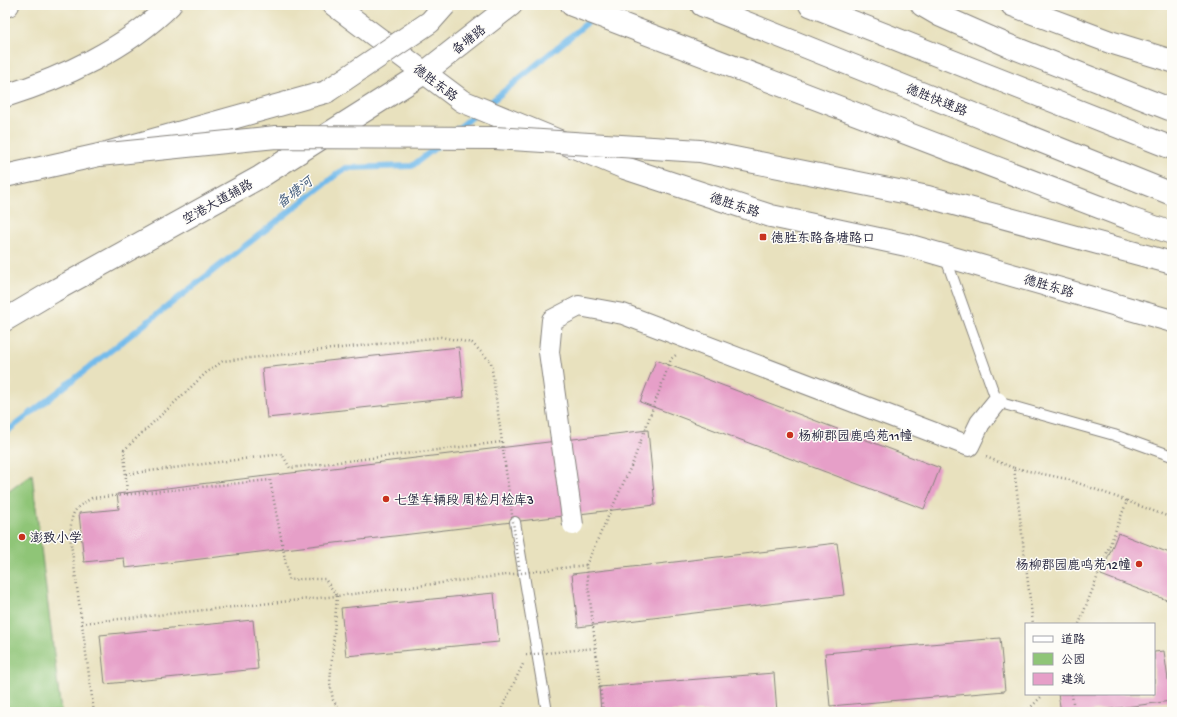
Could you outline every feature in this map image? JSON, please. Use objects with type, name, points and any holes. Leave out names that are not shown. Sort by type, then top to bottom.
[{"type":"main road","points":[[5,96],[58,77],[100,56],[134,35],[170,5]]},
{"type":"main road","name":"德胜东路","points":[[334,5],[467,104],[625,168],[771,216],[911,246],[1172,320]]},
{"type":"main road","points":[[5,176],[99,155],[326,92],[430,22],[445,5]]},
{"type":"main road","name":"备塘路","points":[[424,73],[511,5]]},
{"type":"main road","points":[[572,5],[1120,215],[1172,233]]},
{"type":"main road","name":"德胜快速路","points":[[702,5],[1172,194]]},
{"type":"main road","points":[[810,5],[1172,148]]},
{"type":"main road","points":[[922,5],[941,16],[1007,45],[1172,110]]},
{"type":"main road","points":[[1012,5],[1110,42],[1172,61]]},
{"type":"main road","name":"空港大道辅路","points":[[5,320],[260,177],[424,73]]},
{"type":"main road","points":[[99,155],[276,137],[495,138],[700,151],[928,197],[1172,263]]},
{"type":"street","points":[[573,525],[549,352],[552,320],[579,306],[624,314],[969,446],[980,423],[997,402]]},
{"type":"lane","points":[[944,256],[997,402],[1114,435],[1172,456]]},
{"type":"lane","points":[[515,522],[547,712]]},
{"type":"path","points":[[127,494],[124,450],[206,373],[223,361],[441,337],[472,343],[491,362],[520,573]]},
{"type":"path","points":[[603,712],[586,565],[633,462],[671,360],[679,352]]},
{"type":"path","points":[[126,474],[282,454],[290,468],[502,442]]},
{"type":"path","points":[[984,457],[1014,468],[1067,479],[1172,518]]},
{"type":"path","points":[[1014,468],[1033,623]]},
{"type":"path","points":[[94,712],[70,536],[72,514],[78,505],[92,498],[270,480],[289,580],[325,579],[336,596],[330,683],[333,700],[341,712]]},
{"type":"path","points":[[1079,623],[1127,501]]},
{"type":"path","points":[[82,623],[336,596],[586,565]]},
{"type":"path","points":[[526,655],[595,648]]},
{"type":"path","points":[[1026,712],[1041,697],[1041,695]]},
{"type":"path","points":[[1072,695],[1074,712]]},
{"type":"green space","name":"澎致小学","points":[[32,474],[61,712],[5,712],[5,494]]},
{"type":"building","points":[[459,347],[464,397],[267,418],[262,368]]},
{"type":"building","name":"杨柳郡园鹿鸣苑11幢","points":[[656,360],[940,468],[924,509],[640,402]]},
{"type":"building","name":"七堡车辆段 周检月检库3","points":[[648,430],[655,505],[125,568],[124,558],[84,562],[79,513],[119,509],[117,494]]},
{"type":"building","name":"杨柳郡园鹿鸣苑12幢","points":[[1118,533],[1172,554],[1172,602],[1101,575]]},
{"type":"building","points":[[837,543],[844,595],[578,627],[572,574]]},
{"type":"building","points":[[494,593],[499,642],[346,656],[341,608]]},
{"type":"building","points":[[253,620],[258,669],[105,684],[100,635]]},
{"type":"building","points":[[1000,638],[1005,691],[830,706],[825,653]]},
{"type":"building","points":[[1164,651],[1171,701],[1088,712],[1061,712],[1058,695],[1155,695],[1155,652]]},
{"type":"building","points":[[774,673],[777,712],[601,712],[599,687]]},
{"type":"waterway","name":"备塘河","points":[[486,106],[593,18]]},
{"type":"waterway","name":"备塘河","points":[[455,131],[477,113]]},
{"type":"waterway","name":"备塘河","points":[[5,433],[345,168],[412,166],[439,145]]},
{"type":"place","name":"德胜东路备塘路口","points":[[763,237]]},
{"type":"place","name":"杨柳郡园鹿鸣苑11幢","points":[[790,435]]},
{"type":"place","name":"七堡车辆段 周检月检库3","points":[[386,499]]},
{"type":"place","name":"澎致小学","points":[[22,537]]},
{"type":"place","name":"杨柳郡园鹿鸣苑12幢","points":[[1139,564]]}]
